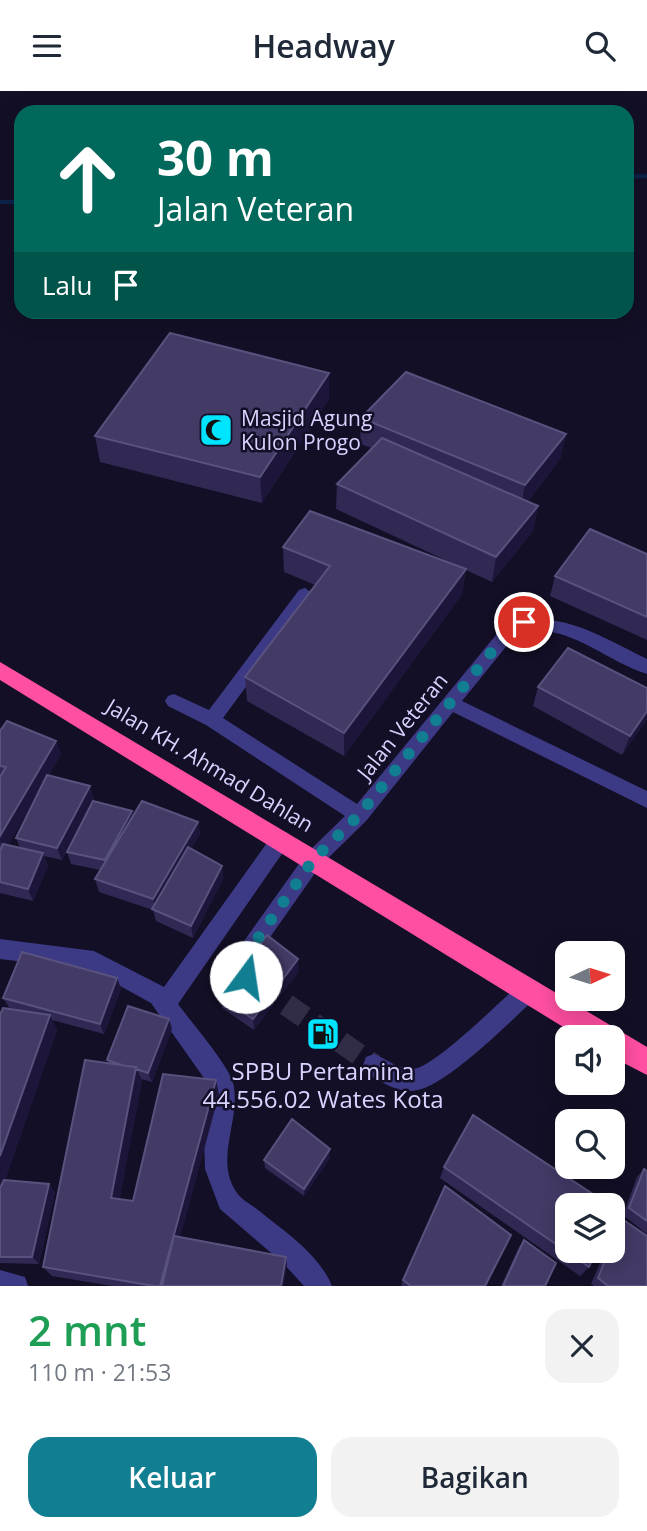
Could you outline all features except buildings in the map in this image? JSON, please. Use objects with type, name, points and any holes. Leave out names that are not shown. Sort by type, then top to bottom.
[{"type":"highway","name":"Jalan KH. Ahmad Dahlan","points":[[0,670],[584,1025]]},
{"type":"highway","points":[[625,1049],[647,1062]]},
{"type":"street","points":[[212,720],[305,594]]},
{"type":"street","name":"Jalan Veteran","points":[[246,977],[246,961],[251,948],[313,860],[359,815],[511,628],[524,622],[541,621],[647,667]]},
{"type":"street","points":[[174,701],[212,720],[359,815]]},
{"type":"street","points":[[450,703],[647,800]]},
{"type":"street","points":[[165,1004],[281,839]]},
{"type":"street","points":[[0,949],[94,961],[159,996],[222,1084],[224,1115],[216,1139],[217,1169],[228,1201],[293,1255],[320,1286]]},
{"type":"street","points":[[374,1065],[394,1078],[417,1080],[437,1070],[528,992]]},
{"type":"street","points":[[0,1282],[16,1286]]},
{"type":"waterway","points":[[634,177],[647,176]]},
{"type":"waterway","points":[[0,202],[14,202]]},
{"type":"tunnel","points":[[259,986],[374,1065]]},
{"type":"place","name":"Masjid Agung Kulon Progo","points":[[216,430]]},
{"type":"place","name":"SPBU Pertamina 44.556.02 Wates Kota","points":[[323,1034]]},
{"type":"route","points":[[246,977],[246,961],[251,948],[313,860],[359,815],[511,628],[524,622]]}]
